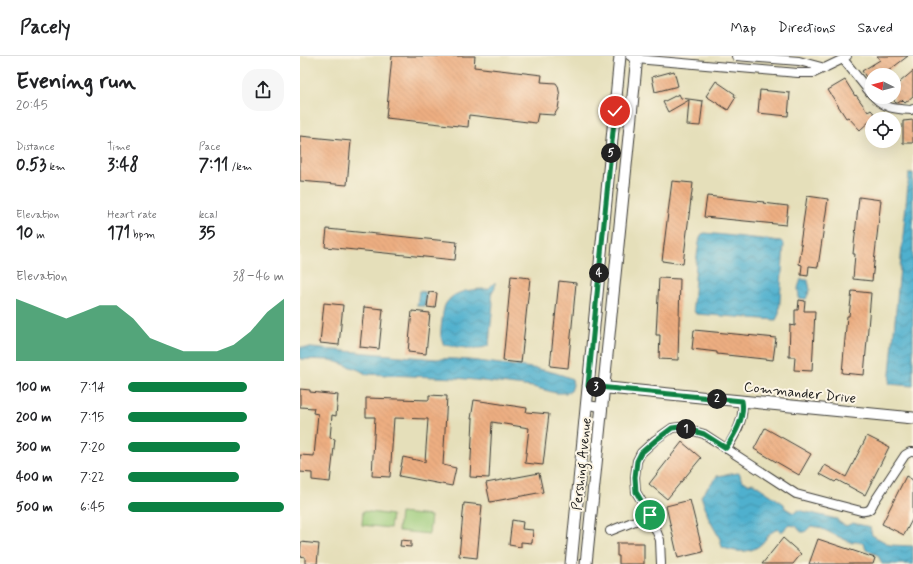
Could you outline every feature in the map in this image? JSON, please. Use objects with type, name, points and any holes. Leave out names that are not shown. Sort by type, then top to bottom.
[{"type":"street","name":"Pershing Avenue","points":[[570,564],[620,56]]},
{"type":"street","points":[[736,56],[799,61],[825,68]]},
{"type":"street","name":"Pershing Avenue","points":[[586,564],[604,388],[634,57]]},
{"type":"street","points":[[634,57],[798,73],[814,73],[845,58],[865,85]]},
{"type":"street","points":[[881,104],[895,109],[913,109]]},
{"type":"street","name":"Commander Drive","points":[[588,386],[913,418]]},
{"type":"street","points":[[726,448],[735,434],[740,422],[743,408],[742,401]]},
{"type":"street","points":[[586,405],[602,407]]},
{"type":"street","points":[[661,564],[660,540],[650,515],[636,492],[635,477],[637,461],[641,453],[672,428],[680,427],[704,434],[796,494],[867,512],[871,509],[905,455],[913,452]]},
{"type":"street","points":[[610,531],[650,515]]},
{"type":"green space","points":[[363,511],[392,515],[390,528],[362,525]]},
{"type":"green space","points":[[400,513],[431,516],[429,534],[398,531]]},
{"type":"water","points":[[909,173],[913,173],[913,386],[889,384]]},
{"type":"water","points":[[705,233],[781,241],[784,244],[779,314],[776,320],[695,313],[693,307],[696,262],[700,237]]},
{"type":"water","points":[[801,279],[808,280],[810,290],[806,299],[799,298],[798,288]]},
{"type":"water","points":[[495,282],[495,287],[491,294],[493,303],[489,345],[474,348],[444,345],[441,338],[441,330],[443,311],[447,302],[455,295],[466,291],[488,289]]},
{"type":"water","points":[[419,291],[426,292],[425,306],[417,306]]},
{"type":"water","points":[[300,347],[436,359],[468,360],[528,367],[572,379],[573,385],[571,391],[566,393],[556,393],[533,387],[457,378],[366,374],[331,360],[300,359]]},
{"type":"water","points":[[740,474],[741,479],[748,484],[753,483],[784,504],[785,508],[794,513],[798,510],[837,519],[846,526],[853,523],[870,527],[872,535],[890,545],[913,546],[913,564],[882,564],[878,555],[866,550],[864,544],[857,541],[852,543],[818,527],[811,526],[805,532],[801,532],[796,526],[789,525],[782,532],[778,529],[772,532],[762,544],[755,549],[736,551],[722,547],[720,539],[709,519],[701,496],[717,476]]},
{"type":"building","points":[[392,56],[475,56],[474,67],[542,75],[541,82],[556,83],[558,86],[560,96],[558,109],[554,115],[538,114],[536,123],[469,115],[468,127],[386,118]]},
{"type":"building","points":[[877,56],[908,56],[892,68],[867,68],[880,60]]},
{"type":"building","points":[[674,71],[678,86],[655,92],[652,77]]},
{"type":"building","points":[[913,71],[913,96],[905,103],[901,101],[901,81]]},
{"type":"building","points":[[845,80],[855,96],[856,95],[868,112],[865,112],[865,125],[860,130],[848,117],[846,118],[828,90]]},
{"type":"building","points":[[716,81],[735,94],[734,96],[736,97],[728,110],[706,96]]},
{"type":"building","points":[[760,90],[790,93],[788,116],[758,113]]},
{"type":"building","points":[[679,94],[681,98],[703,101],[700,126],[687,125],[689,100],[668,112],[663,102]]},
{"type":"building","points":[[913,120],[913,143],[903,143],[903,121]]},
{"type":"building","points":[[300,136],[351,141],[347,185],[300,181]]},
{"type":"building","points":[[672,181],[693,183],[683,264],[662,261]]},
{"type":"building","points":[[707,196],[788,206],[786,225],[704,217]]},
{"type":"building","points":[[807,196],[828,199],[818,267],[809,266],[808,276],[801,275],[802,265],[799,264],[802,245],[800,244]]},
{"type":"building","points":[[859,197],[881,200],[872,281],[853,279],[855,254],[853,254]]},
{"type":"building","points":[[327,229],[457,242],[455,260],[325,247]]},
{"type":"building","points":[[511,276],[530,278],[521,363],[503,361]]},
{"type":"building","points":[[659,278],[680,279],[678,360],[659,359],[660,335],[656,335]]},
{"type":"building","points":[[559,281],[576,283],[568,368],[550,366]]},
{"type":"building","points":[[852,291],[871,293],[864,375],[842,373],[847,316],[849,316]]},
{"type":"building","points":[[429,292],[437,293],[435,308],[427,307]]},
{"type":"building","points":[[799,300],[805,301],[804,311],[815,311],[812,371],[794,370],[795,357],[789,357],[790,325],[795,326],[795,310],[798,310]]},
{"type":"building","points":[[324,303],[343,305],[339,345],[320,343]]},
{"type":"building","points":[[364,307],[383,309],[379,349],[360,347]]},
{"type":"building","points":[[412,311],[430,313],[426,354],[408,352]]},
{"type":"building","points":[[694,330],[776,338],[773,360],[717,354],[717,352],[692,349]]},
{"type":"building","points":[[300,389],[310,390],[310,392],[338,395],[336,416],[332,415],[330,438],[335,439],[330,482],[312,480],[312,473],[300,472],[300,455],[314,456],[318,414],[313,413],[314,408],[300,407]]},
{"type":"building","points":[[429,395],[447,396],[443,465],[456,468],[452,486],[399,476],[403,457],[425,462],[428,419],[394,418],[390,477],[372,476],[375,417],[366,417],[366,398],[429,400]]},
{"type":"building","points":[[474,400],[527,408],[526,412],[549,414],[543,465],[525,463],[529,428],[492,422],[489,478],[470,477],[473,419],[471,419]]},
{"type":"building","points":[[765,428],[811,454],[799,475],[754,449]]},
{"type":"building","points":[[867,436],[889,447],[865,495],[837,480],[835,482],[820,474],[825,465],[846,477]]},
{"type":"building","points":[[682,442],[701,458],[667,499],[649,484]]},
{"type":"building","points":[[539,473],[543,492],[490,502],[486,483]]},
{"type":"building","points":[[906,476],[913,480],[913,518],[904,535],[882,524]]},
{"type":"building","points":[[690,500],[703,552],[678,558],[666,506]]},
{"type":"building","points":[[464,503],[482,505],[477,558],[459,556]]},
{"type":"building","points":[[512,520],[523,522],[522,529],[533,530],[532,543],[521,542],[521,547],[509,545]]},
{"type":"building","points":[[783,538],[801,554],[793,564],[762,564]]},
{"type":"building","points":[[818,539],[875,558],[873,564],[809,564]]},
{"type":"building","points":[[401,540],[411,541],[411,547],[400,546]]},
{"type":"building","points":[[301,542],[319,544],[317,564],[305,564],[305,557],[300,556]]},
{"type":"building","points":[[617,543],[644,543],[644,564],[619,564],[619,556],[617,556]]},
{"type":"route","points":[[615,111],[588,386],[742,401],[743,408],[740,422],[735,434],[726,448],[704,434],[680,427],[672,428],[641,453],[637,461],[635,477],[636,492],[650,515]]}]
